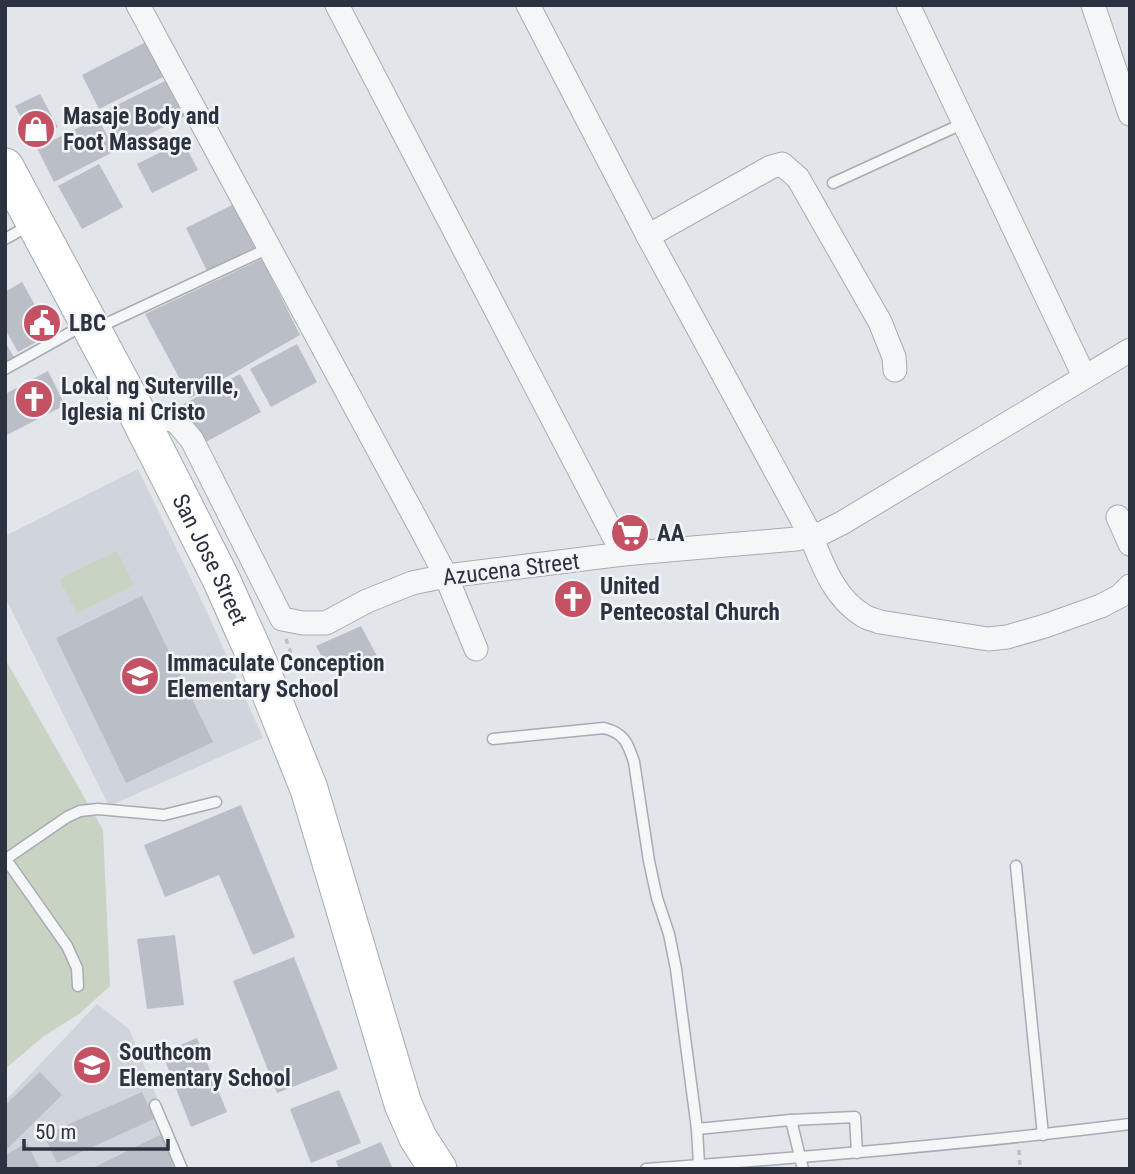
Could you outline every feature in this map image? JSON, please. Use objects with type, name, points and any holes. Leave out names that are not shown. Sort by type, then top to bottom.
[{"type":"main road","name":"San Jose Street","points":[[6,170],[20,231],[91,326],[221,579],[258,662],[309,789],[403,1104],[418,1138],[438,1169]]},
{"type":"street","points":[[138,5],[446,576],[477,649]]},
{"type":"street","points":[[337,5],[623,554]]},
{"type":"street","points":[[528,5],[648,236],[811,536],[825,571],[838,593],[864,616],[880,622],[988,639],[1007,637],[1101,606],[1120,596],[1130,586]]},
{"type":"street","points":[[908,5],[1084,376]]},
{"type":"street","points":[[1093,5],[1130,114]]},
{"type":"street","points":[[648,236],[771,167],[782,164],[798,178],[880,322],[894,357],[895,370]]},
{"type":"street","name":"Azucena Street","points":[[137,413],[176,421],[192,440],[282,619],[303,624],[326,623],[367,601],[412,583],[446,576],[623,554],[796,539],[822,533],[1130,350]]},
{"type":"street","points":[[1118,517],[1130,544]]},
{"type":"lane","points":[[834,183],[964,123]]},
{"type":"lane","points":[[5,369],[91,326],[269,248]]},
{"type":"lane","points":[[493,739],[604,728],[624,738],[634,762],[649,861],[676,969],[697,1129],[699,1165]]},
{"type":"lane","points":[[78,986],[77,968],[67,946],[6,859],[80,811],[98,809],[164,815],[216,802]]},
{"type":"lane","points":[[1016,866],[1043,1135]]},
{"type":"lane","points":[[155,1105],[182,1169]]},
{"type":"lane","points":[[697,1129],[855,1116],[857,1153]]},
{"type":"lane","points":[[792,1120],[801,1163]]},
{"type":"lane","points":[[646,1169],[801,1163],[857,1153],[1130,1124]]},
{"type":"shaded area","name":"Immaculate Conception Elementary School","points":[[138,469],[208,614],[263,738],[109,806],[5,597],[5,536]]},
{"type":"shaded area","name":"Southcom Elementary School","points":[[97,1004],[129,1029],[186,1169],[5,1169],[5,1101]]},
{"type":"green space","points":[[117,551],[134,585],[77,613],[59,579]]},
{"type":"green space","points":[[5,659],[103,830],[110,986],[79,1014],[44,1036],[5,1069]]},
{"type":"building","points":[[148,41],[165,76],[99,109],[82,75]]},
{"type":"building","points":[[167,80],[185,116],[120,149],[101,113]]},
{"type":"building","points":[[40,94],[58,127],[33,140],[15,106]]},
{"type":"building","points":[[98,118],[115,151],[54,182],[37,148]]},
{"type":"building","points":[[183,141],[198,170],[152,193],[137,164]]},
{"type":"building","points":[[99,164],[123,207],[82,229],[58,186]]},
{"type":"building","points":[[234,204],[256,247],[207,271],[186,228]]},
{"type":"building","points":[[262,259],[300,335],[190,398],[145,314]]},
{"type":"building","points":[[22,282],[51,334],[18,352],[5,329],[5,292]]},
{"type":"building","points":[[5,342],[15,359],[5,364]]},
{"type":"building","points":[[297,344],[317,382],[271,407],[250,369]]},
{"type":"building","name":"Lokal ng Suterville, Iglesia ni Cristo","points":[[48,371],[65,405],[5,436],[5,394]]},
{"type":"building","points":[[240,374],[261,412],[204,443],[182,405]]},
{"type":"building","points":[[142,596],[213,742],[126,783],[56,638]]},
{"type":"building","points":[[361,626],[378,658],[322,657],[316,646]]},
{"type":"building","points":[[241,805],[295,937],[253,955],[219,875],[165,897],[144,845]]},
{"type":"building","points":[[175,935],[184,1005],[147,1009],[137,939]]},
{"type":"building","points":[[294,957],[338,1069],[277,1093],[233,981]]},
{"type":"building","points":[[197,1038],[227,1112],[191,1127],[162,1053]]},
{"type":"building","points":[[40,1072],[62,1095],[5,1151],[5,1105]]},
{"type":"building","points":[[339,1090],[361,1143],[311,1163],[290,1109]]},
{"type":"building","points":[[142,1092],[154,1119],[57,1163],[44,1135]]},
{"type":"building","points":[[162,1134],[177,1164],[167,1169],[91,1169]]},
{"type":"building","points":[[381,1142],[393,1169],[339,1169],[336,1161]]},
{"type":"building","points":[[27,1143],[40,1169],[5,1169],[5,1155]]},
{"type":"place","name":"Masaje Body and Foot Massage","points":[[36,129]]},
{"type":"place","name":"LBC","points":[[42,323]]},
{"type":"place","name":"Lokal ng Suterville, Iglesia ni Cristo","points":[[34,399]]},
{"type":"place","name":"AA","points":[[630,533]]},
{"type":"place","name":"United Pentecostal Church","points":[[573,599]]},
{"type":"place","name":"Immaculate Conception Elementary School","points":[[140,676]]},
{"type":"place","name":"Southcom Elementary School","points":[[92,1065]]}]
